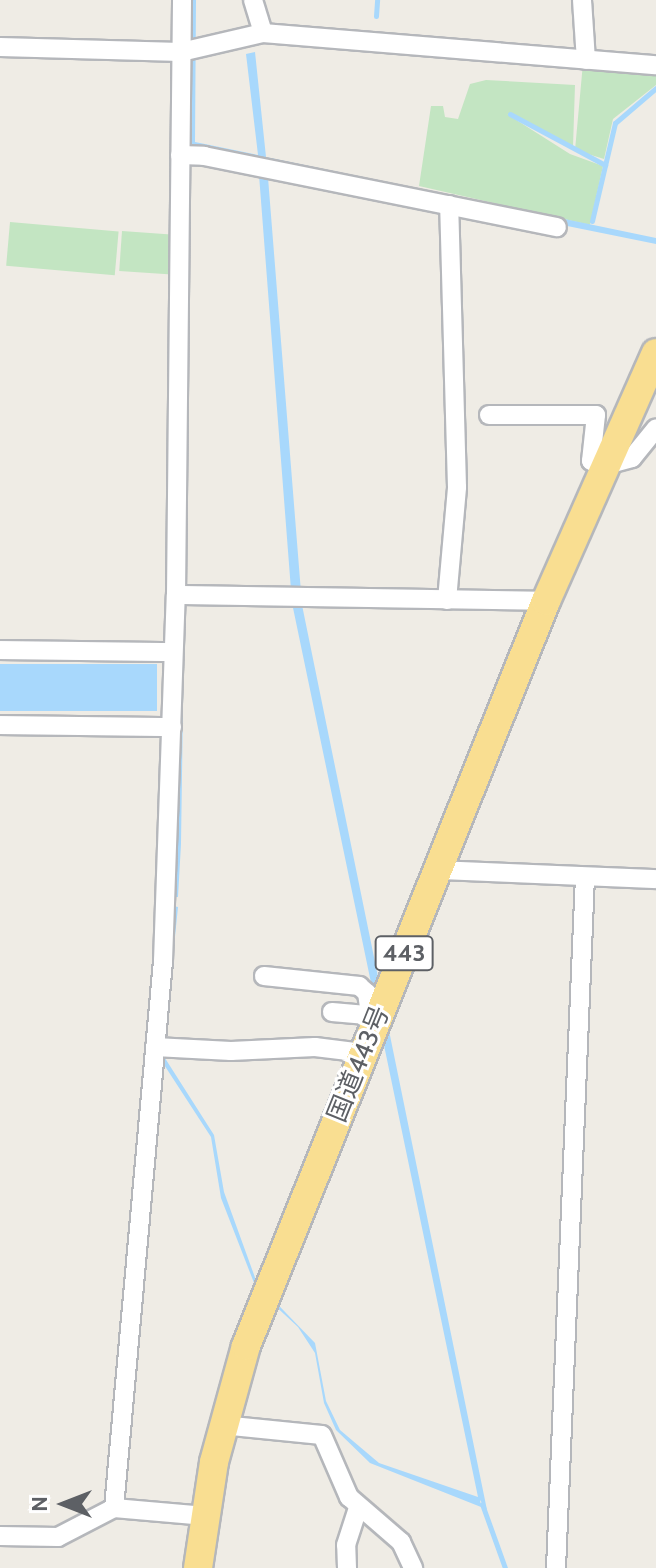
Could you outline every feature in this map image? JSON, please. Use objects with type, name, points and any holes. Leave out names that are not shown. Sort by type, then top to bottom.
[{"type":"highway","name":"国道443号","points":[[198,1568],[222,1425],[246,1346],[363,1053],[374,1016],[439,870],[546,601],[656,353]]},
{"type":"street","points":[[114,1508],[155,1047],[172,727],[182,0]]},
{"type":"street","points":[[253,0],[263,33]]},
{"type":"street","points":[[582,0],[586,60]]},
{"type":"street","points":[[0,47],[181,52],[263,33],[656,65]]},
{"type":"street","points":[[180,155],[204,156],[557,227]]},
{"type":"street","points":[[447,600],[457,487],[449,205]]},
{"type":"street","points":[[489,415],[596,415],[591,461],[606,465],[632,458],[656,428]]},
{"type":"street","points":[[176,595],[546,601]]},
{"type":"street","points":[[0,650],[173,652]]},
{"type":"street","points":[[0,725],[172,727]]},
{"type":"street","points":[[439,870],[656,879]]},
{"type":"street","points":[[556,1568],[585,877]]},
{"type":"street","points":[[264,976],[359,986],[367,993],[374,1016],[332,1012]]},
{"type":"street","points":[[155,1047],[231,1051],[315,1047],[363,1053]]},
{"type":"street","points":[[222,1425],[322,1435],[358,1509],[401,1542],[413,1568]]},
{"type":"street","points":[[0,1536],[58,1537],[114,1508],[206,1516]]},
{"type":"street","points":[[347,1568],[346,1545],[358,1509]]},
{"type":"green space","points":[[583,63],[656,69],[656,85],[613,119],[604,159],[575,150]]},
{"type":"green space","points":[[486,80],[575,85],[573,147],[507,114],[570,154],[603,166],[590,225],[419,186],[431,106],[443,106],[445,117],[458,119],[470,84]]},
{"type":"green space","points":[[10,222],[119,231],[115,275],[6,266]]},
{"type":"green space","points":[[122,231],[171,234],[168,274],[119,271]]},
{"type":"water","points":[[187,0],[196,0],[195,142],[258,155],[246,54],[255,52],[266,157],[656,238],[656,244],[267,165],[302,605],[487,1510],[480,1500],[481,1507],[370,1463],[336,1430],[324,1403],[315,1353],[298,1327],[256,1288],[221,1198],[211,1137],[159,1057],[173,906],[178,907],[163,1055],[214,1135],[224,1192],[257,1283],[315,1343],[326,1401],[340,1430],[379,1463],[478,1497],[292,603],[258,162],[191,150],[181,844],[178,897],[174,897]]},
{"type":"water","points":[[0,664],[157,664],[157,711],[0,711]]},
{"type":"waterway","points":[[376,16],[377,0]]},
{"type":"waterway","points":[[592,221],[615,123],[656,88]]},
{"type":"waterway","points":[[510,114],[605,165]]},
{"type":"waterway","points":[[482,1504],[505,1568]]}]
